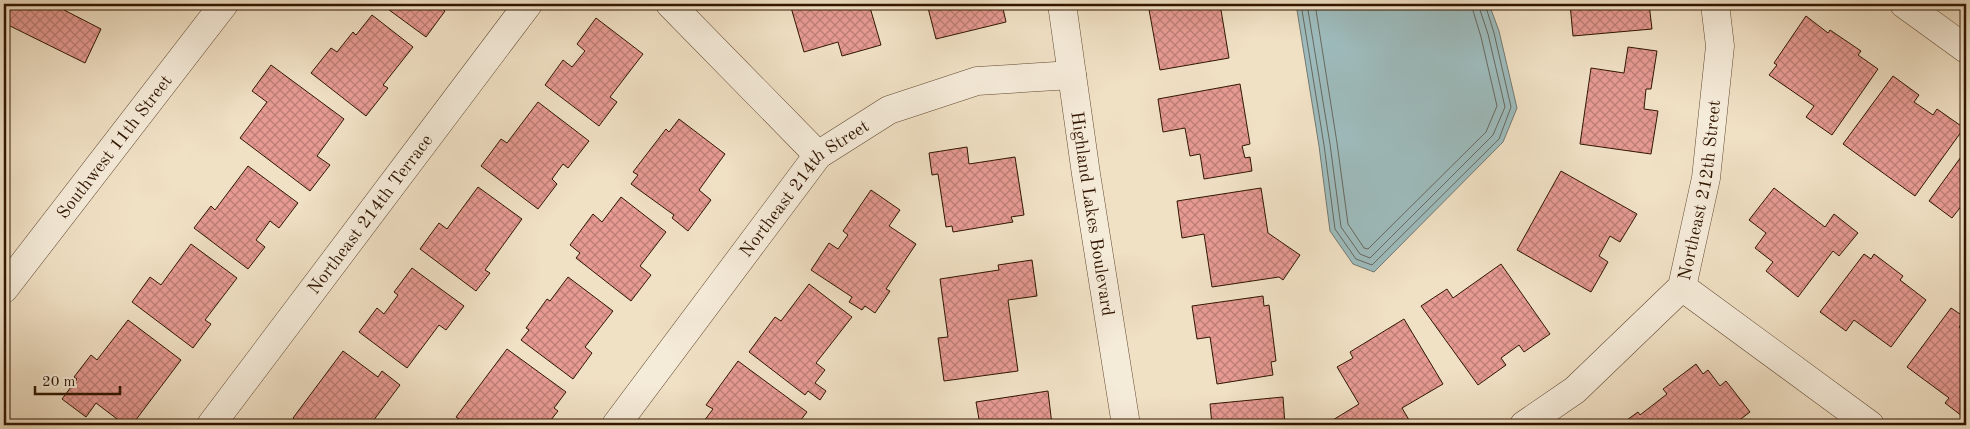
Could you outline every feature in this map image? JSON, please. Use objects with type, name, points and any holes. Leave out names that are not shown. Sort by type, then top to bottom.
[{"type":"street","name":"Southwest 11th Street","points":[[4,288],[224,4]]},
{"type":"street","name":"Northeast 214th Terrace","points":[[211,425],[528,4]]},
{"type":"street","points":[[670,4],[818,156]]},
{"type":"street","name":"Highland Lakes Boulevard","points":[[1062,4],[1126,425]]},
{"type":"street","name":"Northeast 212th Street","points":[[1524,425],[1575,390],[1682,287],[1706,178],[1720,46],[1714,4]]},
{"type":"street","points":[[1904,4],[1966,49]]},
{"type":"street","name":"Northeast 214th Street","points":[[616,425],[818,156],[889,110],[977,81],[1072,75]]},
{"type":"street","points":[[1682,287],[1870,425]]},
{"type":"water","points":[[1296,4],[1489,4],[1499,31],[1517,108],[1503,142],[1374,272],[1353,264],[1330,231],[1319,146]]},
{"type":"building","points":[[4,4],[67,4],[64,10],[101,29],[85,63],[4,23]]},
{"type":"building","points":[[381,4],[436,4],[445,11],[426,37]]},
{"type":"building","points":[[790,4],[869,4],[881,45],[842,56],[838,42],[804,52]]},
{"type":"building","points":[[927,4],[1002,4],[1006,22],[936,39]]},
{"type":"building","points":[[1148,4],[1220,4],[1229,58],[1160,70]]},
{"type":"building","points":[[1570,4],[1649,4],[1652,29],[1573,36]]},
{"type":"building","points":[[372,15],[413,47],[383,85],[388,88],[366,116],[311,73],[331,48],[337,52],[353,32],[356,35]]},
{"type":"building","points":[[1806,16],[1828,33],[1830,30],[1861,51],[1858,55],[1878,69],[1832,135],[1806,117],[1814,106],[1769,75],[1777,65],[1774,63]]},
{"type":"building","points":[[596,18],[643,54],[610,97],[617,102],[599,126],[545,85],[563,60],[572,67],[585,51],[577,44]]},
{"type":"building","points":[[1628,47],[1657,51],[1651,89],[1646,89],[1644,109],[1658,111],[1651,154],[1580,144],[1591,68],[1624,73]]},
{"type":"building","points":[[271,65],[344,119],[317,156],[330,165],[310,191],[240,138],[267,102],[252,91]]},
{"type":"building","points":[[1893,76],[1919,95],[1914,102],[1933,115],[1937,109],[1964,128],[1915,196],[1843,144]]},
{"type":"building","points":[[1240,84],[1250,144],[1242,146],[1245,158],[1250,157],[1252,171],[1204,179],[1200,154],[1190,156],[1185,128],[1163,132],[1158,99]]},
{"type":"building","points":[[538,102],[589,141],[568,168],[563,164],[552,179],[557,184],[538,209],[481,166],[501,139],[507,143]]},
{"type":"building","points":[[679,119],[725,154],[699,190],[711,200],[688,231],[672,218],[674,215],[631,184],[638,175],[633,172],[666,129],[669,132]]},
{"type":"building","points":[[967,147],[969,164],[1015,157],[1024,215],[1011,217],[1013,222],[953,232],[952,226],[946,227],[938,174],[932,175],[929,153]]},
{"type":"building","points":[[1966,150],[1966,200],[1952,218],[1929,201]]},
{"type":"building","points":[[248,166],[298,203],[279,228],[270,221],[256,240],[265,247],[248,269],[194,228],[211,206],[215,210]]},
{"type":"building","points":[[1561,171],[1637,214],[1620,242],[1610,236],[1599,256],[1608,262],[1591,292],[1517,250]]},
{"type":"building","points":[[478,187],[522,219],[485,270],[490,273],[476,291],[420,249],[439,223],[447,229]]},
{"type":"building","points":[[1261,188],[1268,233],[1300,255],[1283,280],[1279,277],[1212,287],[1204,234],[1182,238],[1177,201]]},
{"type":"building","points":[[1774,188],[1825,227],[1834,214],[1858,233],[1839,256],[1833,251],[1798,297],[1766,271],[1773,262],[1755,248],[1766,233],[1749,220]]},
{"type":"building","points":[[871,190],[900,210],[889,226],[916,244],[886,289],[890,291],[875,313],[865,306],[862,310],[849,302],[852,297],[811,270],[829,243],[838,249],[848,235],[843,231]]},
{"type":"building","points":[[621,197],[666,232],[640,266],[651,275],[631,301],[576,258],[580,253],[570,245],[593,214],[602,222]]},
{"type":"building","points":[[191,244],[237,278],[205,320],[211,324],[193,348],[132,302],[150,277],[161,285]]},
{"type":"building","points":[[1864,254],[1871,259],[1874,254],[1903,276],[1900,280],[1926,300],[1891,347],[1854,320],[1846,331],[1820,312]]},
{"type":"building","points":[[1032,260],[1037,296],[1008,300],[1018,371],[944,381],[938,338],[948,337],[940,279],[999,270],[998,265]]},
{"type":"building","points":[[1501,264],[1550,334],[1524,352],[1519,345],[1501,358],[1506,365],[1478,385],[1421,306],[1447,289],[1453,298]]},
{"type":"building","points":[[412,268],[464,306],[446,330],[439,325],[407,368],[359,332],[377,308],[384,314],[398,295],[394,292]]},
{"type":"building","points":[[568,277],[613,311],[585,347],[592,353],[573,379],[521,340],[529,330],[526,328],[547,299],[550,301]]},
{"type":"building","points":[[809,284],[852,317],[816,363],[825,370],[815,383],[826,391],[820,400],[808,391],[805,395],[749,352],[775,317],[781,321]]},
{"type":"building","points":[[1263,296],[1264,306],[1269,305],[1276,361],[1271,362],[1273,375],[1217,384],[1210,337],[1197,339],[1192,306]]},
{"type":"building","points":[[1951,308],[1966,318],[1959,327],[1966,332],[1966,419],[1945,403],[1949,398],[1907,367]]},
{"type":"building","points":[[1404,319],[1443,384],[1402,408],[1412,425],[1329,425],[1328,423],[1359,404],[1337,367],[1353,358],[1350,352]]},
{"type":"building","points":[[128,320],[181,360],[132,425],[125,425],[96,403],[86,417],[62,399],[77,379],[74,377],[91,355],[97,360]]},
{"type":"building","points":[[507,349],[566,392],[554,408],[558,411],[547,425],[537,422],[534,425],[468,425],[456,417]]},
{"type":"building","points":[[343,351],[378,377],[382,371],[400,385],[370,425],[303,425],[293,418]]},
{"type":"building","points":[[738,361],[807,412],[797,425],[701,425],[713,409],[706,405]]},
{"type":"building","points":[[1696,364],[1703,374],[1708,370],[1720,386],[1726,381],[1750,412],[1733,425],[1620,425],[1638,412],[1640,415],[1667,394],[1663,389]]},
{"type":"building","points":[[1048,391],[1052,425],[980,425],[976,402]]},
{"type":"building","points":[[1283,397],[1285,425],[1212,425],[1210,404]]}]
